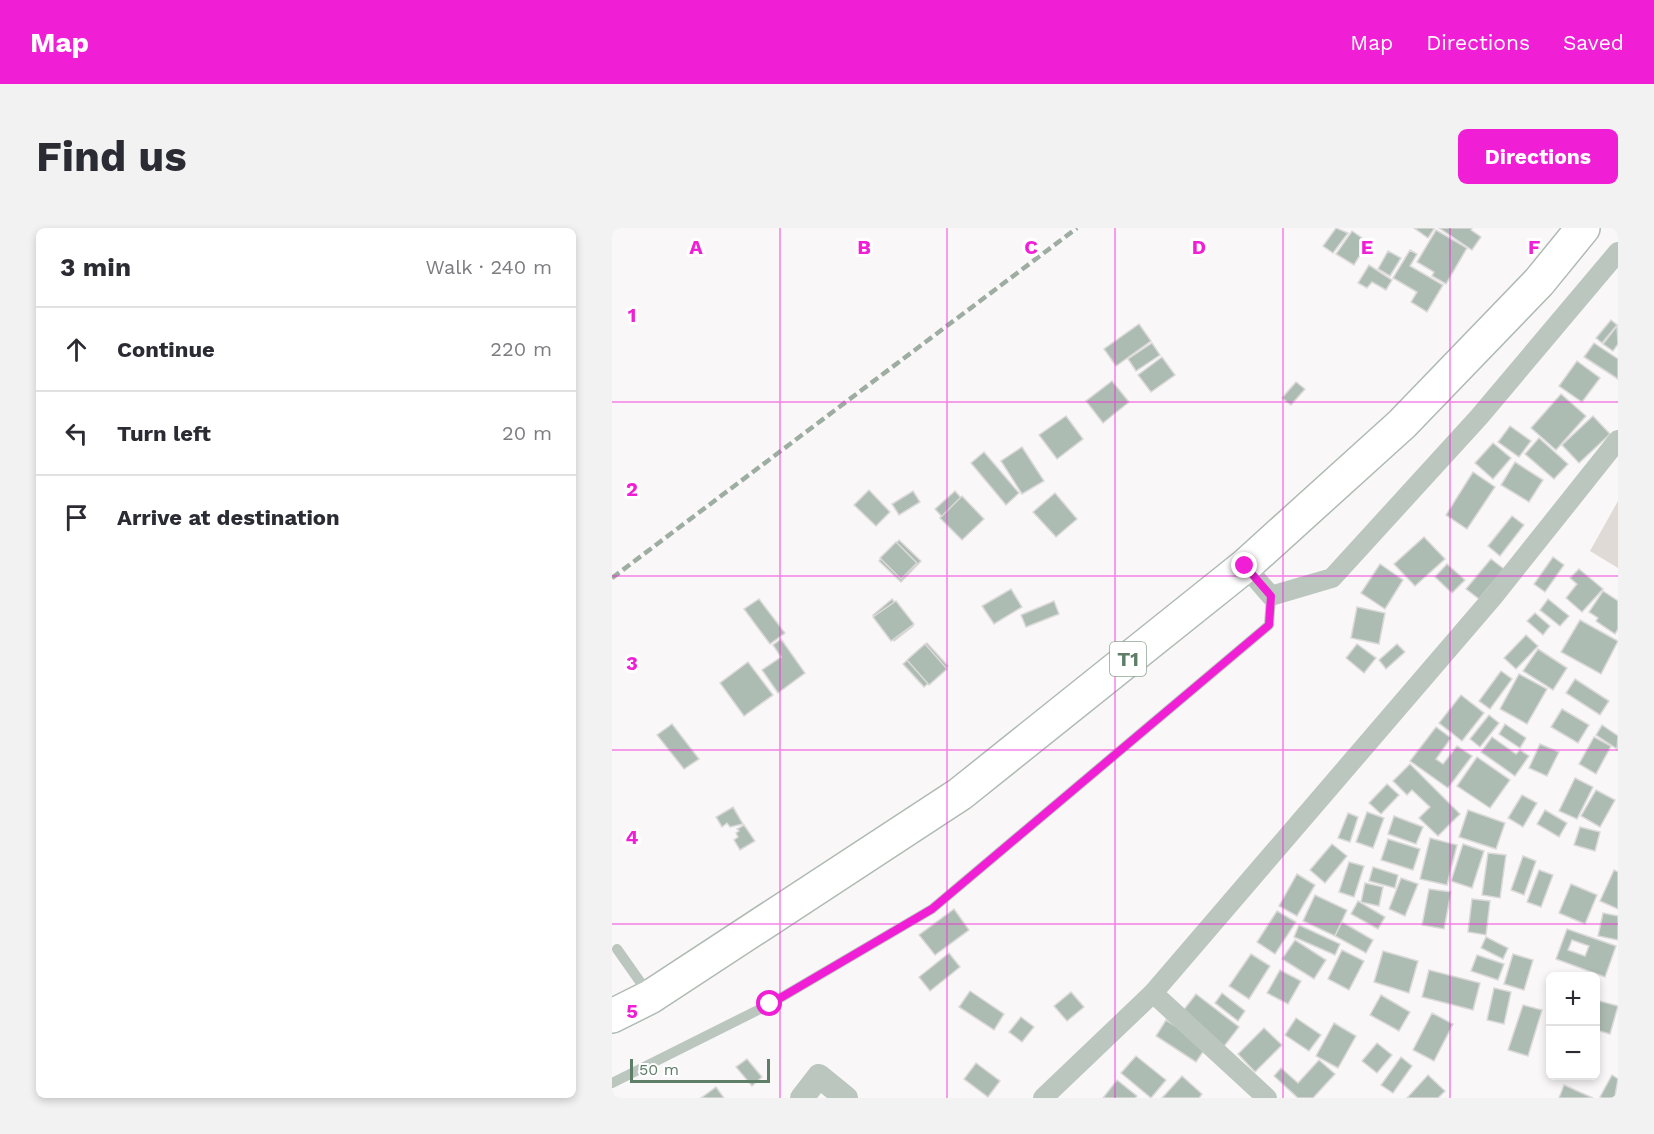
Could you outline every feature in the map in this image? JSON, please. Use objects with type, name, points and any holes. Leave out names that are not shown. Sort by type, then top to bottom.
[{"type":"highway","name":"T1","points":[[612,1016],[650,997],[960,794],[1245,566],[1402,424],[1539,282],[1583,228]]},
{"type":"street","points":[[1245,566],[1271,596],[1332,578],[1479,417],[1618,252]]},
{"type":"street","points":[[1043,1098],[1153,993],[1493,597],[1618,440]]},
{"type":"street","points":[[1153,993],[1267,1098]]},
{"type":"street","points":[[802,1098],[819,1076],[846,1098]]},
{"type":"lane","points":[[612,1083],[770,1004],[932,909],[1269,625],[1271,596]]},
{"type":"lane","points":[[617,949],[650,997]]},
{"type":"shaded area","points":[[1618,501],[1618,568],[1590,551]]},
{"type":"building","points":[[1336,228],[1348,233],[1333,253],[1323,246]]},
{"type":"building","points":[[1414,228],[1432,228],[1434,229],[1428,238]]},
{"type":"building","points":[[1439,228],[1472,228],[1471,230],[1481,237],[1472,250]]},
{"type":"building","points":[[1436,230],[1467,248],[1446,284],[1432,276],[1434,272],[1417,262]]},
{"type":"building","points":[[1352,231],[1368,242],[1354,265],[1336,254]]},
{"type":"building","points":[[1410,250],[1417,254],[1410,266],[1443,285],[1427,312],[1411,302],[1417,292],[1393,278]]},
{"type":"building","points":[[1388,251],[1401,258],[1390,276],[1378,269]]},
{"type":"building","points":[[1369,265],[1392,280],[1386,290],[1372,282],[1367,288],[1358,283]]},
{"type":"building","points":[[1611,320],[1617,325],[1602,343],[1596,338]]},
{"type":"building","points":[[1139,324],[1151,341],[1116,366],[1104,349]]},
{"type":"building","points":[[1617,326],[1618,344],[1613,351],[1603,344]]},
{"type":"building","points":[[1152,343],[1160,355],[1136,371],[1128,359]]},
{"type":"building","points":[[1594,343],[1618,359],[1618,379],[1584,357]]},
{"type":"building","points":[[1162,357],[1175,375],[1151,392],[1138,375]]},
{"type":"building","points":[[1577,361],[1600,378],[1582,402],[1559,386]]},
{"type":"building","points":[[1112,381],[1129,402],[1103,423],[1086,401]]},
{"type":"building","points":[[1296,382],[1305,389],[1291,405],[1282,398]]},
{"type":"building","points":[[1561,394],[1586,416],[1556,450],[1531,428]]},
{"type":"building","points":[[1066,416],[1083,439],[1057,459],[1039,435]]},
{"type":"building","points":[[1593,416],[1610,434],[1579,463],[1562,445]]},
{"type":"building","points":[[1510,426],[1531,441],[1519,457],[1498,442]]},
{"type":"building","points":[[1539,438],[1568,464],[1554,479],[1525,454]]},
{"type":"building","points":[[1493,443],[1511,458],[1493,479],[1475,463]]},
{"type":"building","points":[[1022,447],[1044,481],[1022,494],[1001,461]]},
{"type":"building","points":[[984,452],[1019,493],[1006,505],[971,463]]},
{"type":"building","points":[[1515,462],[1543,480],[1529,502],[1501,485]]},
{"type":"building","points":[[1473,472],[1495,487],[1467,529],[1446,515]]},
{"type":"building","points":[[869,490],[890,512],[876,526],[854,505]]},
{"type":"building","points":[[913,491],[920,502],[899,515],[892,504]]},
{"type":"building","points":[[955,491],[978,517],[958,534],[935,509]]},
{"type":"building","points":[[1055,493],[1077,519],[1056,537],[1033,512]]},
{"type":"building","points":[[962,496],[984,519],[962,540],[940,518]]},
{"type":"building","points":[[1512,516],[1524,525],[1500,556],[1488,546]]},
{"type":"building","points":[[1424,537],[1445,559],[1415,586],[1394,564]]},
{"type":"building","points":[[899,540],[921,561],[901,582],[879,561]]},
{"type":"building","points":[[896,542],[917,563],[901,579],[880,558]]},
{"type":"building","points":[[1553,557],[1564,565],[1545,592],[1534,584]]},
{"type":"building","points":[[1491,559],[1504,569],[1479,599],[1466,589]]},
{"type":"building","points":[[1380,564],[1403,580],[1385,609],[1361,593]]},
{"type":"building","points":[[1447,564],[1465,580],[1452,593],[1435,577]]},
{"type":"building","points":[[1579,569],[1603,589],[1582,612],[1566,598],[1577,584],[1570,578]]},
{"type":"building","points":[[1011,589],[1022,607],[994,624],[982,606]]},
{"type":"building","points":[[1603,591],[1618,601],[1618,629],[1615,634],[1596,621],[1598,618],[1589,612]]},
{"type":"building","points":[[759,599],[785,633],[770,644],[744,609]]},
{"type":"building","points":[[892,599],[913,626],[894,641],[873,615]]},
{"type":"building","points":[[1548,599],[1569,616],[1560,626],[1540,610]]},
{"type":"building","points":[[896,601],[914,624],[891,641],[873,617]]},
{"type":"building","points":[[1054,601],[1059,614],[1026,627],[1021,615]]},
{"type":"building","points":[[1357,607],[1385,613],[1379,644],[1351,638]]},
{"type":"building","points":[[1535,613],[1550,626],[1543,635],[1527,621]]},
{"type":"building","points":[[1580,620],[1618,641],[1601,674],[1561,652]]},
{"type":"building","points":[[1526,635],[1538,646],[1516,669],[1504,658]]},
{"type":"building","points":[[781,639],[805,673],[778,693],[762,670],[781,657],[773,645]]},
{"type":"building","points":[[927,643],[948,666],[924,687],[903,664]]},
{"type":"building","points":[[925,644],[947,669],[929,685],[907,660]]},
{"type":"building","points":[[1357,644],[1376,658],[1364,673],[1346,658]]},
{"type":"building","points":[[1397,644],[1405,652],[1386,669],[1379,660]]},
{"type":"building","points":[[1538,649],[1567,668],[1553,690],[1523,671]]},
{"type":"building","points":[[748,662],[773,695],[744,716],[720,683]]},
{"type":"building","points":[[1501,671],[1512,679],[1490,709],[1479,701]]},
{"type":"building","points":[[1519,674],[1547,689],[1527,724],[1500,709]]},
{"type":"building","points":[[1575,679],[1609,701],[1600,715],[1566,693]]},
{"type":"building","points":[[1461,695],[1484,713],[1462,741],[1439,723]]},
{"type":"building","points":[[1562,709],[1589,725],[1578,743],[1551,727]]},
{"type":"building","points":[[1489,715],[1499,723],[1480,747],[1470,739]]},
{"type":"building","points":[[672,724],[699,759],[684,769],[657,735]]},
{"type":"building","points":[[1505,724],[1526,738],[1520,748],[1499,734]]},
{"type":"building","points":[[1602,725],[1618,736],[1617,749],[1596,735]]},
{"type":"building","points":[[1436,727],[1451,738],[1436,759],[1443,764],[1457,746],[1472,756],[1448,788],[1410,761]]},
{"type":"building","points":[[1492,737],[1516,754],[1520,750],[1529,756],[1515,776],[1481,752]]},
{"type":"building","points":[[1594,737],[1611,746],[1596,774],[1579,764]]},
{"type":"building","points":[[1540,744],[1559,752],[1547,776],[1529,768]]},
{"type":"building","points":[[1477,757],[1510,780],[1490,808],[1457,786]]},
{"type":"building","points":[[1410,764],[1460,814],[1438,836],[1419,818],[1430,807],[1412,790],[1407,795],[1393,781]]},
{"type":"building","points":[[1575,778],[1593,787],[1577,819],[1559,811]]},
{"type":"building","points":[[1387,784],[1399,795],[1381,814],[1369,803]]},
{"type":"building","points":[[1596,790],[1615,800],[1600,827],[1581,816]]},
{"type":"building","points":[[1522,795],[1537,803],[1523,827],[1508,818]]},
{"type":"building","points":[[733,807],[743,824],[730,827],[727,823],[722,827],[716,817]]},
{"type":"building","points":[[1468,810],[1505,823],[1496,849],[1459,837]]},
{"type":"building","points":[[1545,810],[1567,823],[1559,837],[1537,824]]},
{"type":"building","points":[[1367,812],[1384,818],[1373,848],[1356,842]]},
{"type":"building","points":[[1348,813],[1358,817],[1350,842],[1338,838]]},
{"type":"building","points":[[1394,816],[1423,827],[1416,844],[1388,834]]},
{"type":"building","points":[[744,825],[755,841],[740,850],[734,840],[738,837],[737,829]]},
{"type":"building","points":[[1580,827],[1600,832],[1595,851],[1574,845]]},
{"type":"building","points":[[1430,838],[1457,845],[1447,885],[1420,879]]},
{"type":"building","points":[[1388,839],[1420,849],[1413,870],[1381,860]]},
{"type":"building","points":[[1332,844],[1347,856],[1325,883],[1310,870]]},
{"type":"building","points":[[1463,844],[1484,851],[1472,888],[1451,881]]},
{"type":"building","points":[[1488,853],[1506,855],[1500,898],[1482,895]]},
{"type":"building","points":[[1523,856],[1536,861],[1524,895],[1511,890]]},
{"type":"building","points":[[1349,862],[1364,866],[1354,897],[1339,892]]},
{"type":"building","points":[[1373,867],[1398,875],[1395,888],[1369,881]]},
{"type":"building","points":[[1539,870],[1553,875],[1541,907],[1527,902]]},
{"type":"building","points":[[1614,870],[1618,872],[1618,909],[1600,901]]},
{"type":"building","points":[[1297,874],[1315,885],[1297,916],[1279,906]]},
{"type":"building","points":[[1401,878],[1418,884],[1405,916],[1389,909]]},
{"type":"building","points":[[1365,883],[1383,887],[1379,906],[1361,902]]},
{"type":"building","points":[[1571,884],[1597,895],[1585,924],[1559,913]]},
{"type":"building","points":[[1429,889],[1451,892],[1444,929],[1422,925]]},
{"type":"building","points":[[1315,895],[1347,910],[1335,936],[1303,921]]},
{"type":"building","points":[[1472,899],[1490,901],[1486,935],[1468,932]]},
{"type":"building","points":[[1358,901],[1385,917],[1378,929],[1351,914]]},
{"type":"building","points":[[954,909],[969,930],[935,955],[919,935]]},
{"type":"building","points":[[1277,911],[1296,922],[1275,954],[1257,942]]},
{"type":"building","points":[[1603,913],[1618,916],[1618,940],[1598,936]]},
{"type":"building","points":[[1342,922],[1373,940],[1366,953],[1335,936]]},
{"type":"building","points":[[1299,925],[1340,944],[1335,955],[1294,937]]},
{"type":"building","points":[[1567,929],[1616,946],[1605,977],[1600,975],[1600,972],[1591,972],[1556,959]],"holes":[[[1572,940],[1589,946],[1585,956],[1568,950]]]},
{"type":"building","points":[[1486,937],[1508,948],[1503,959],[1481,948]]},
{"type":"building","points":[[1295,940],[1326,960],[1314,979],[1282,959]]},
{"type":"building","points":[[1342,950],[1364,961],[1349,990],[1328,979]]},
{"type":"building","points":[[1383,951],[1418,961],[1409,993],[1374,982]]},
{"type":"building","points":[[949,953],[960,967],[930,991],[919,977]]},
{"type":"building","points":[[1251,954],[1270,966],[1249,999],[1229,986]]},
{"type":"building","points":[[1513,954],[1533,960],[1524,990],[1504,984]]},
{"type":"building","points":[[1477,955],[1504,964],[1498,980],[1471,971]]},
{"type":"building","points":[[1280,970],[1301,981],[1288,1004],[1267,993]]},
{"type":"building","points":[[1429,970],[1480,983],[1473,1010],[1422,997]]},
{"type":"building","points":[[1494,988],[1511,992],[1504,1024],[1487,1020]]},
{"type":"building","points":[[970,991],[1004,1014],[994,1030],[959,1007]]},
{"type":"building","points":[[1071,992],[1084,1007],[1067,1021],[1054,1006]]},
{"type":"building","points":[[1222,993],[1245,1011],[1238,1021],[1215,1003]]},
{"type":"building","points":[[1196,994],[1239,1027],[1222,1049],[1179,1016]]},
{"type":"building","points":[[1381,995],[1410,1012],[1399,1031],[1370,1015]]},
{"type":"building","points":[[1600,1001],[1618,1006],[1610,1034],[1600,1031]]},
{"type":"building","points":[[1523,1005],[1542,1010],[1528,1056],[1508,1050]]},
{"type":"building","points":[[1432,1013],[1453,1024],[1434,1061],[1413,1050]]},
{"type":"building","points":[[1021,1017],[1034,1027],[1022,1042],[1009,1032]]},
{"type":"building","points":[[1296,1018],[1321,1035],[1309,1051],[1285,1035]]},
{"type":"building","points":[[1166,1020],[1207,1046],[1196,1062],[1156,1036]]},
{"type":"building","points":[[1334,1023],[1356,1036],[1338,1068],[1316,1056]]},
{"type":"building","points":[[1264,1028],[1282,1045],[1255,1072],[1238,1054]]},
{"type":"building","points":[[1377,1043],[1392,1055],[1377,1073],[1362,1061]]},
{"type":"building","points":[[1136,1056],[1166,1080],[1151,1098],[1121,1073]]},
{"type":"building","points":[[1401,1057],[1412,1066],[1393,1093],[1381,1085]]},
{"type":"building","points":[[747,1059],[762,1077],[752,1086],[736,1067]]},
{"type":"building","points":[[1319,1060],[1335,1074],[1313,1098],[1298,1098],[1274,1076],[1281,1068],[1298,1083]]},
{"type":"building","points":[[976,1063],[1000,1081],[988,1097],[964,1079]]},
{"type":"building","points":[[1428,1075],[1445,1091],[1438,1098],[1407,1098]]},
{"type":"building","points":[[1612,1075],[1618,1079],[1615,1096],[1618,1098],[1602,1098],[1600,1097]]},
{"type":"building","points":[[1182,1076],[1202,1094],[1199,1098],[1162,1098]]},
{"type":"building","points":[[1117,1080],[1137,1096],[1135,1098],[1103,1098]]},
{"type":"building","points":[[1564,1085],[1593,1098],[1559,1098]]},
{"type":"building","points":[[716,1087],[724,1098],[701,1098]]},
{"type":"railway","points":[[612,578],[1077,228]]},
{"type":"route","points":[[770,1004],[932,909],[1269,625],[1271,596],[1245,566]]}]
